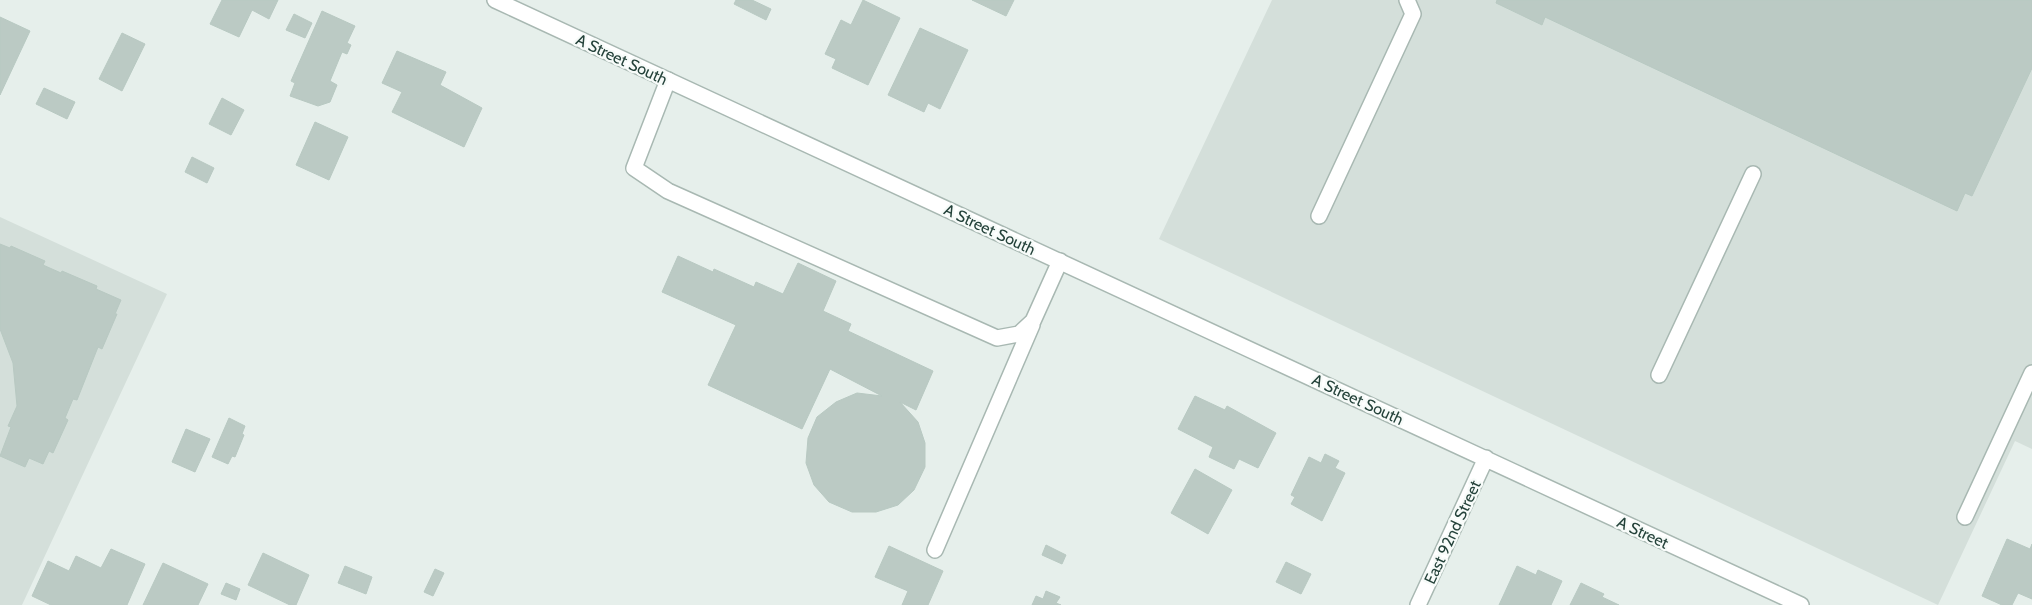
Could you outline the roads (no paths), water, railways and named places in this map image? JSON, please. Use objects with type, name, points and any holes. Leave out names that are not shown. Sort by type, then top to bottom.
[{"type":"street","name":"A Street South","points":[[494,0],[1486,458]]},
{"type":"street","points":[[1319,216],[1413,14],[1407,0]]},
{"type":"street","points":[[668,80],[634,168],[668,191],[997,338],[1019,334],[1033,321]]},
{"type":"street","points":[[1659,375],[1753,174]]},
{"type":"street","points":[[936,550],[1060,261]]},
{"type":"street","points":[[1965,517],[2032,373]]},
{"type":"street","name":"East 92nd Street","points":[[1418,605],[1486,458]]},
{"type":"street","name":"A Street","points":[[1486,458],[1801,605]]}]
